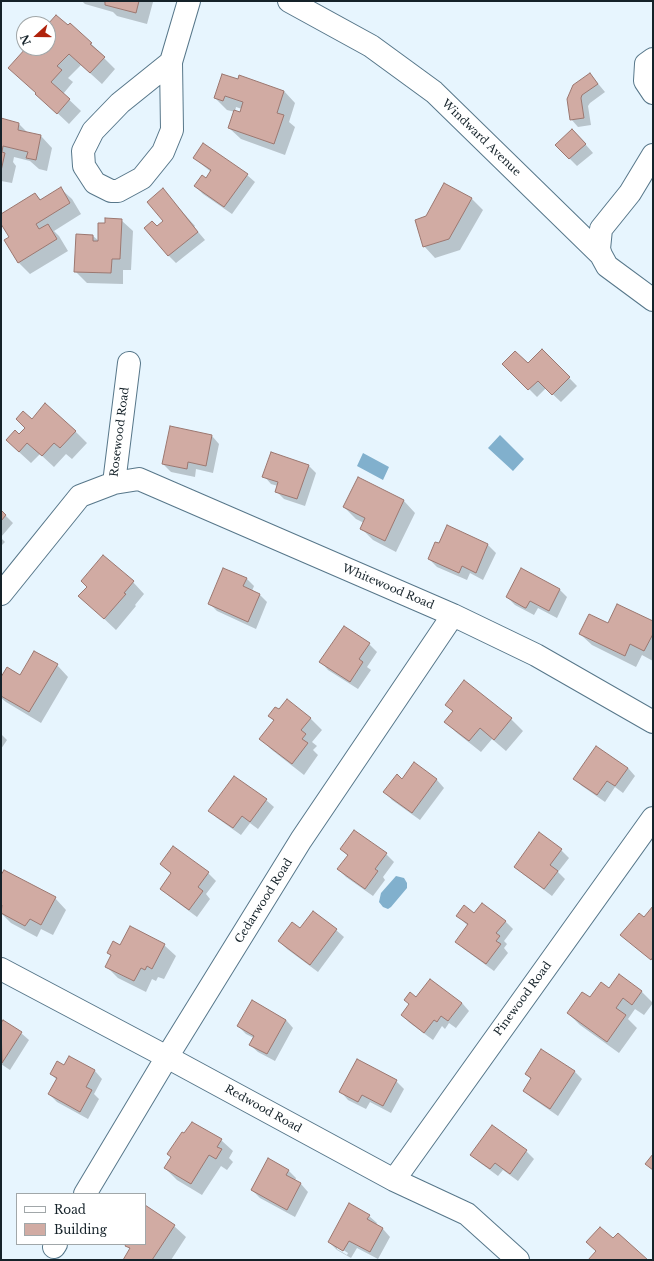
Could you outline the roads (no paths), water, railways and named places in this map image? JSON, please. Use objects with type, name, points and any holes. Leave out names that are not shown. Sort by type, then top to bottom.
[{"type":"street","points":[[171,62],[120,104],[93,130],[83,151],[84,166],[95,183],[111,191],[118,191],[142,178],[163,152],[172,130],[171,62],[189,1]]},
{"type":"street","name":"Windward Avenue","points":[[289,1],[371,46],[434,92],[601,255],[607,266],[653,300]]},
{"type":"street","points":[[653,59],[646,64],[645,81],[653,93]]},
{"type":"street","points":[[601,255],[599,249],[601,229],[630,193],[653,155]]},
{"type":"street","name":"Rosewood Road","points":[[1,594],[80,496],[114,483],[129,363]]},
{"type":"street","name":"Whitewood Road","points":[[114,483],[139,479],[453,615],[536,655],[653,722]]},
{"type":"street","name":"Cedarwood Road","points":[[86,1193],[167,1057],[301,840],[453,615]]},
{"type":"street","name":"Pinewood Road","points":[[394,1180],[653,818]]},
{"type":"street","name":"Redwood Road","points":[[1,969],[394,1180],[467,1214],[518,1260]]},
{"type":"water","points":[[500,435],[524,459],[513,471],[488,448]]},
{"type":"water","points":[[363,453],[389,467],[383,480],[357,466]]},
{"type":"water","points":[[396,876],[404,878],[407,883],[407,888],[388,909],[383,907],[379,902],[381,893]]}]
